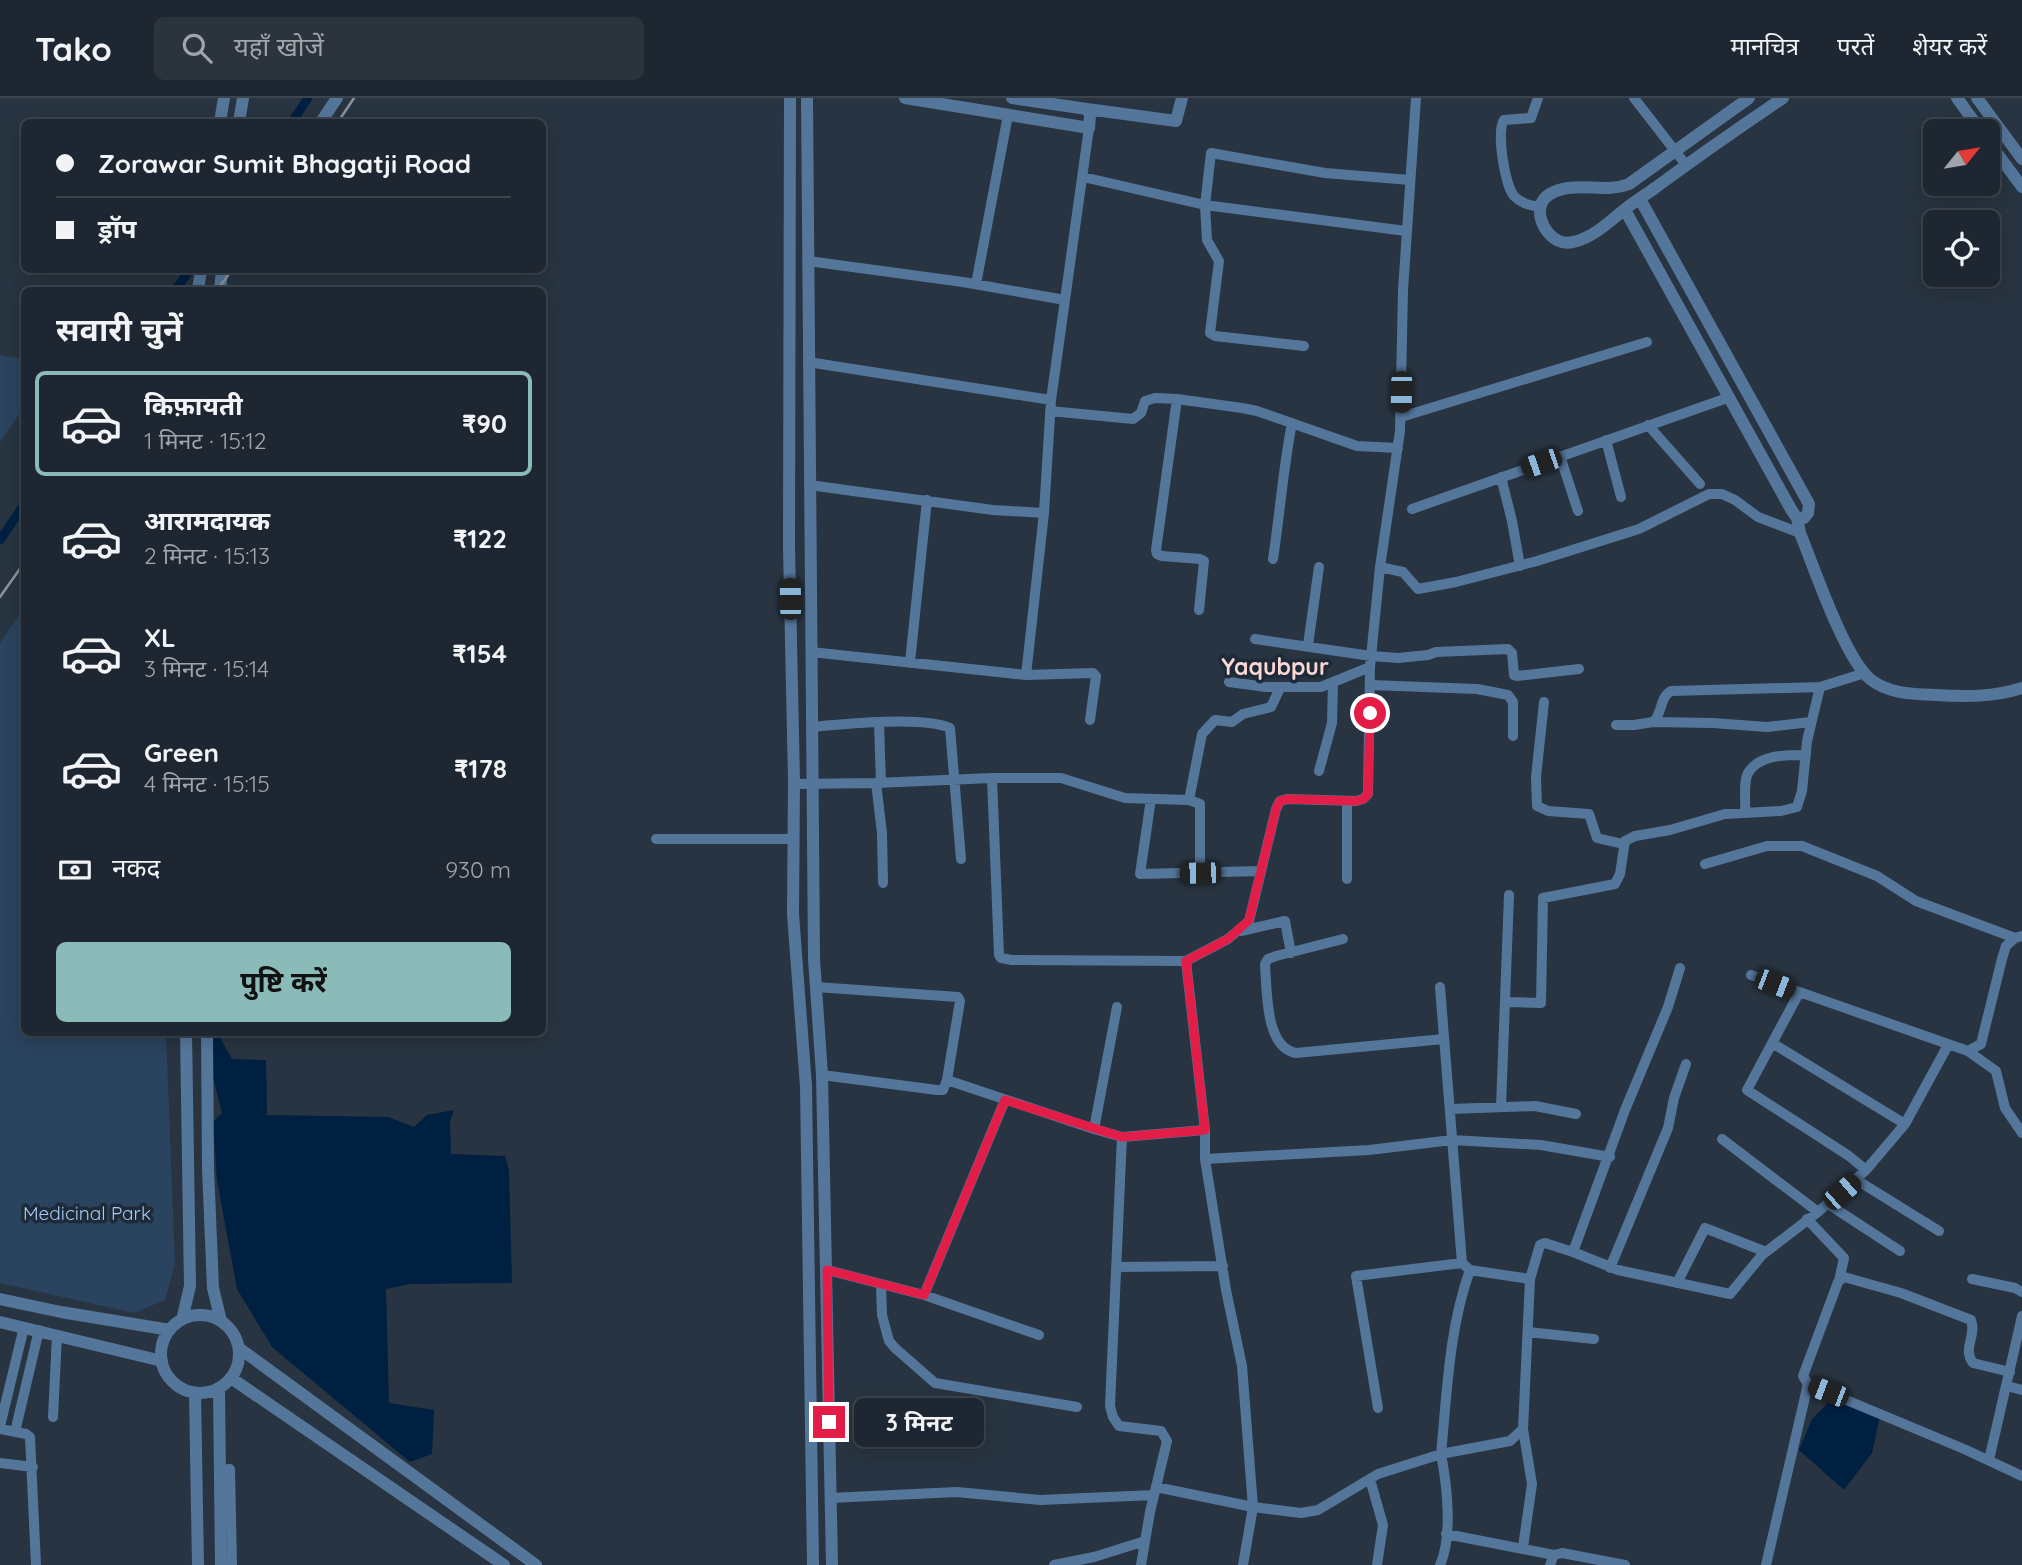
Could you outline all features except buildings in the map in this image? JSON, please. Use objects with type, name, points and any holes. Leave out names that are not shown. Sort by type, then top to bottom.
[{"type":"street","points":[[220,119],[224,98]]},
{"type":"street","points":[[240,119],[243,98]]},
{"type":"street","points":[[323,119],[337,98]]},
{"type":"street","points":[[790,98],[789,547],[794,784],[793,914],[806,1086],[813,1565]]},
{"type":"street","points":[[807,98],[816,987],[822,1080],[832,1565]]},
{"type":"street","points":[[905,98],[1088,128]]},
{"type":"street","points":[[1012,98],[1176,121],[1182,98]]},
{"type":"street","points":[[1238,932],[1249,920],[1280,801],[1347,801],[1363,799],[1368,794],[1370,662],[1401,417],[1402,290],[1416,98]]},
{"type":"street","points":[[1538,98],[1531,118],[1504,120],[1500,130],[1510,191],[1523,204],[1539,207]]},
{"type":"street","points":[[1634,98],[1686,165]]},
{"type":"street","points":[[1749,98],[1629,184],[1619,188],[1563,189],[1550,194],[1541,201],[1539,207],[1548,232],[1558,241],[1567,243],[1603,229],[1686,165],[1783,98]]},
{"type":"street","points":[[1957,98],[1972,119]]},
{"type":"street","points":[[1977,98],[2022,159]]},
{"type":"street","points":[[1026,675],[1044,513],[1051,406],[1083,177],[1090,115],[1087,109]]},
{"type":"street","points":[[976,284],[1008,115]]},
{"type":"street","points":[[1304,346],[1215,336],[1210,333],[1219,261],[1207,240],[1205,205],[1211,153],[1325,173],[1410,180]]},
{"type":"street","points":[[2000,157],[2022,187]]},
{"type":"street","points":[[1083,177],[1205,205],[1406,231]]},
{"type":"street","points":[[1640,199],[1809,504],[1804,518],[1797,518]]},
{"type":"street","points":[[1625,210],[1797,518],[1800,533],[1856,664],[1871,680],[1897,692],[1997,696],[2022,688]]},
{"type":"street","points":[[808,261],[976,284],[1065,300]]},
{"type":"street","points":[[1401,417],[1647,342]]},
{"type":"street","points":[[808,362],[1133,419],[1141,413],[1145,401],[1155,398],[1177,399],[1257,411],[1357,446],[1398,448]]},
{"type":"street","points":[[1412,509],[1730,397]]},
{"type":"street","points":[[1177,399],[1156,550],[1162,556],[1205,561],[1199,610]]},
{"type":"street","points":[[1273,559],[1283,494],[1282,475],[1292,423]]},
{"type":"street","points":[[1648,425],[1700,484]]},
{"type":"street","points":[[1606,440],[1621,497]]},
{"type":"street","points":[[1560,456],[1578,511]]},
{"type":"street","points":[[1501,477],[1520,566]]},
{"type":"street","points":[[809,485],[993,510],[1044,513]]},
{"type":"street","points":[[1380,567],[1403,572],[1418,589],[1520,566],[1639,529],[1709,494],[1722,494],[1758,517],[1800,533]]},
{"type":"street","points":[[910,662],[927,500]]},
{"type":"street","points":[[1308,645],[1319,568]]},
{"type":"street","points":[[1255,639],[1308,645],[1370,662]]},
{"type":"street","points":[[1229,682],[1280,688],[1321,687],[1370,662],[1436,652],[1507,649],[1512,653],[1516,676],[1579,669]]},
{"type":"street","points":[[811,652],[1026,675],[1095,674],[1090,720]]},
{"type":"street","points":[[1653,722],[1659,714],[1663,697],[1671,691],[1820,687],[1865,673]]},
{"type":"street","points":[[1319,771],[1332,723],[1333,683]]},
{"type":"street","points":[[1370,685],[1477,689],[1508,695],[1513,702],[1513,736]]},
{"type":"street","points":[[1544,702],[1536,777],[1537,806],[1548,811],[1589,814],[1597,838],[1623,844],[1635,836],[1670,830],[1708,818],[1797,807],[1802,791],[1811,722],[1820,687]]},
{"type":"street","points":[[1189,800],[1202,734],[1215,720],[1233,722],[1243,714],[1271,707],[1280,688]]},
{"type":"street","points":[[1616,725],[1653,722],[1767,727],[1811,722]]},
{"type":"street","points":[[812,727],[879,723],[941,725],[950,728],[961,859]]},
{"type":"street","points":[[879,723],[883,883]]},
{"type":"street","points":[[1745,812],[1750,770],[1774,757],[1806,755]]},
{"type":"street","points":[[992,778],[1001,958],[1186,961],[1238,932],[1285,921],[1291,953]]},
{"type":"street","points":[[794,784],[1061,778],[1125,798],[1189,800],[1200,804],[1200,873]]},
{"type":"street","points":[[1151,799],[1140,874],[1261,871]]},
{"type":"street","points":[[1347,801],[1348,879]]},
{"type":"street","points":[[656,839],[793,839]]},
{"type":"street","points":[[1506,1002],[1541,1003],[1542,898],[1615,884],[1620,874],[1623,844]]},
{"type":"street","points":[[1705,864],[1767,846],[1802,846],[1877,876],[1916,901],[2018,937]]},
{"type":"street","points":[[1501,1107],[1508,895]]},
{"type":"street","points":[[1968,1051],[1981,1044],[2006,946],[2018,937]]},
{"type":"street","points":[[1343,939],[1268,960],[1265,964],[1270,1022],[1278,1043],[1283,1048],[1296,1053],[1444,1039]]},
{"type":"street","points":[[1186,961],[1205,1130],[1205,1159],[1242,1366],[1253,1507],[1243,1565]]},
{"type":"street","points":[[1573,1252],[1625,1110],[1668,1007],[1680,968]]},
{"type":"street","points":[[1751,975],[1968,1051],[1996,1071],[2005,1108],[2022,1133]]},
{"type":"street","points":[[806,1086],[822,1080],[937,1090],[944,1088],[960,1001],[958,997],[816,987]]},
{"type":"street","points":[[1440,987],[1452,1140],[1466,1267],[1452,1347],[1441,1454],[1446,1483],[1446,1534],[1440,1565]]},
{"type":"street","points":[[1800,993],[1747,1090],[1849,1156],[1866,1170]]},
{"type":"street","points":[[1094,1129],[1118,1007]]},
{"type":"street","points":[[182,1320],[190,1286],[186,1036]]},
{"type":"street","points":[[207,1036],[208,1168],[213,1275],[221,1321]]},
{"type":"street","points":[[1772,1043],[1905,1124]]},
{"type":"street","points":[[1523,1548],[1532,1484],[1523,1429],[1530,1279],[1539,1245],[1545,1243],[1573,1252],[1610,1268],[1730,1294],[1766,1252],[1866,1170],[1905,1124],[1948,1045]]},
{"type":"street","points":[[1610,1268],[1668,1128],[1674,1098],[1686,1064]]},
{"type":"street","points":[[947,1080],[1122,1137],[1205,1130]]},
{"type":"street","points":[[924,1295],[1005,1100]]},
{"type":"street","points":[[1450,1109],[1535,1106],[1576,1114]]},
{"type":"street","points":[[1122,1137],[1110,1406],[1112,1417],[1119,1426],[1158,1430],[1165,1434],[1167,1441],[1140,1565]]},
{"type":"street","points":[[1722,1139],[1818,1212]]},
{"type":"street","points":[[1205,1159],[1369,1150],[1452,1140],[1541,1145],[1610,1157]]},
{"type":"street","points":[[1855,1180],[1939,1231]]},
{"type":"street","points":[[1828,1203],[1900,1251]]},
{"type":"street","points":[[1807,1219],[1844,1258],[1838,1282],[1804,1371],[1805,1381],[2022,1476]]},
{"type":"street","points":[[1676,1283],[1705,1228],[1766,1252]]},
{"type":"street","points":[[1116,1266],[1223,1266]]},
{"type":"street","points":[[1378,1408],[1356,1276],[1466,1267],[1530,1279]]},
{"type":"street","points":[[827,1270],[924,1295],[1039,1335]]},
{"type":"street","points":[[1838,1282],[1844,1277],[1849,1278],[1966,1317],[1973,1324],[1968,1351],[1970,1360],[2010,1373]]},
{"type":"street","points":[[1972,1279],[2015,1288],[2022,1292]]},
{"type":"street","points":[[881,1285],[882,1315],[889,1341],[934,1383],[1077,1407]]},
{"type":"street","points":[[0,1299],[170,1330]]},
{"type":"street","points":[[206,1316],[221,1321],[233,1333],[239,1348],[238,1364],[231,1378],[219,1389],[195,1393],[173,1382],[162,1361],[163,1345],[170,1330],[182,1320],[206,1316]]},
{"type":"street","points":[[1989,1460],[2022,1316]]},
{"type":"street","points":[[0,1322],[162,1361]]},
{"type":"street","points":[[24,1327],[0,1428],[30,1437],[36,1565]]},
{"type":"street","points":[[15,1432],[39,1331]]},
{"type":"street","points":[[1528,1332],[1594,1339]]},
{"type":"street","points":[[54,1417],[58,1335]]},
{"type":"street","points":[[239,1348],[537,1565]]},
{"type":"street","points":[[231,1378],[504,1565]]},
{"type":"street","points":[[1766,1565],[1808,1384]]},
{"type":"street","points":[[2007,1386],[2022,1390]]},
{"type":"street","points":[[219,1389],[221,1565]]},
{"type":"street","points":[[195,1393],[198,1565]]},
{"type":"street","points":[[830,1498],[957,1492],[1040,1500],[1155,1491],[1301,1513],[1318,1510],[1378,1474],[1441,1454],[1510,1441],[1523,1429]]},
{"type":"street","points":[[0,1463],[33,1466]]},
{"type":"street","points":[[219,1470],[230,1469],[232,1565]]},
{"type":"street","points":[[1370,1479],[1383,1525],[1377,1565]]},
{"type":"street","points":[[1446,1534],[1523,1548],[1552,1560],[1562,1553],[1625,1565]]},
{"type":"street","points":[[1054,1565],[1094,1557],[1145,1541]]},
{"type":"green space","points":[[0,355],[21,358],[21,411],[0,442]]},
{"type":"green space","name":"Medicinal Park","points":[[21,612],[21,1036],[166,1036],[175,1264],[165,1300],[134,1313],[0,1283],[0,643]]},
{"type":"shaded area","points":[[213,1036],[219,1036],[232,1059],[266,1060],[267,1115],[388,1117],[414,1127],[427,1115],[454,1110],[450,1122],[451,1154],[505,1156],[509,1170],[512,1283],[411,1284],[386,1289],[389,1403],[434,1410],[432,1454],[410,1462],[272,1347],[237,1289],[217,1180],[213,1122],[222,1113],[208,1058]]},
{"type":"shaded area","points":[[1831,1400],[1880,1416],[1872,1453],[1844,1490],[1799,1450],[1812,1419]]},
{"type":"waterway","points":[[294,119],[308,98]]},
{"type":"waterway","points":[[177,287],[188,273]]},
{"type":"waterway","points":[[0,540],[21,509]]},
{"type":"railway","points":[[340,119],[354,98]]},
{"type":"railway","points":[[219,287],[230,273]]},
{"type":"railway","points":[[0,597],[21,567]]},
{"type":"district","name":"Yaqubpur","points":[[1275,666]]},
{"type":"route","points":[[829,1422],[827,1270],[924,1295],[1005,1100],[1122,1137],[1205,1130],[1186,961],[1228,939],[1247,924],[1280,801],[1356,801],[1368,794],[1370,713]]}]
